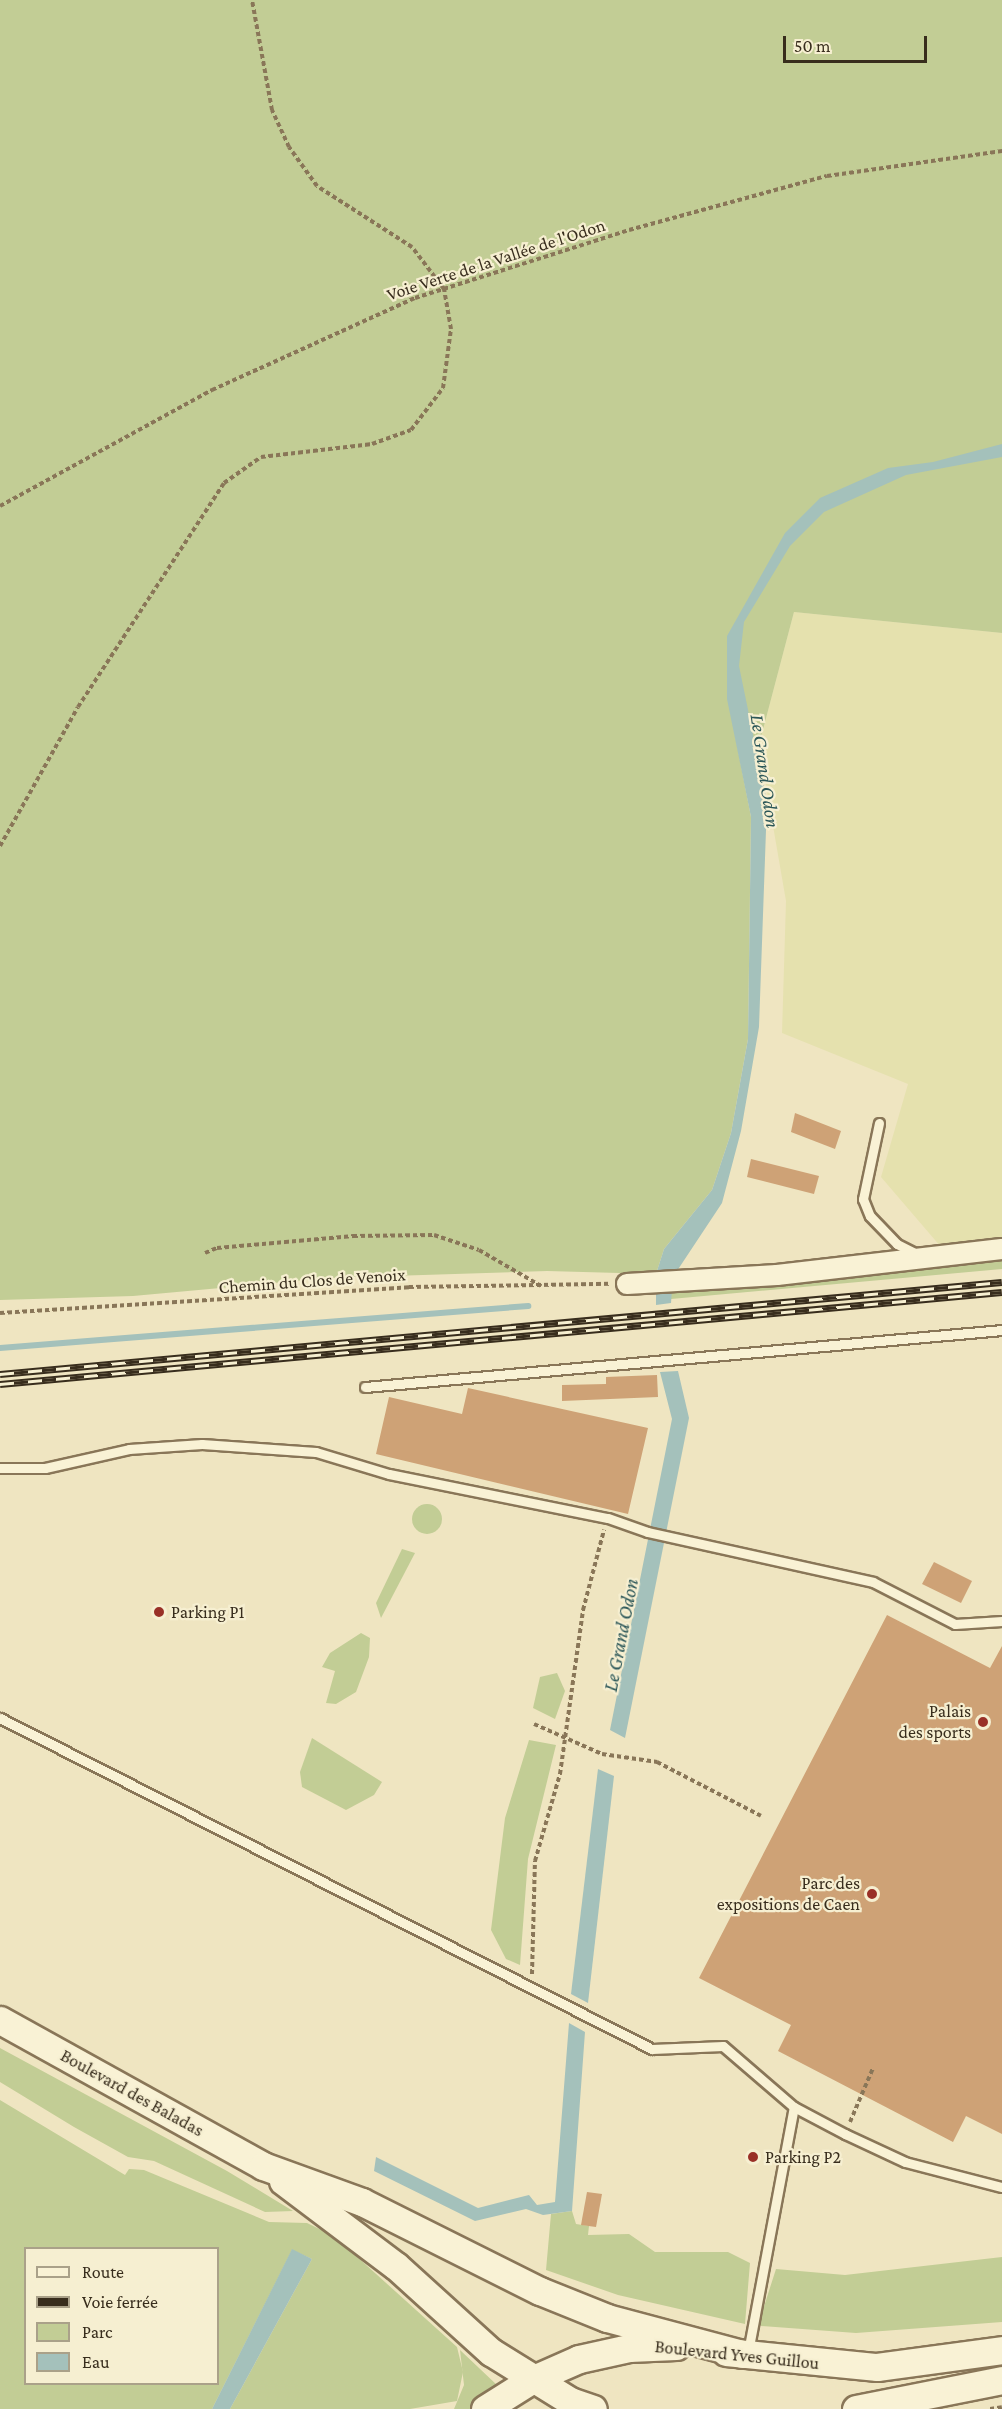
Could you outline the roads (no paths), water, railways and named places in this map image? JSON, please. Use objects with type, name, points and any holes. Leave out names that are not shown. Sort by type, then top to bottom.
[{"type":"main road","name":"Boulevard des Baladas","points":[[0,2020],[263,2166]]},
{"type":"main road","points":[[263,2166],[362,2202],[540,2291],[607,2318],[745,2354]]},
{"type":"main road","points":[[263,2166],[396,2266],[478,2343],[531,2380],[593,2409]]},
{"type":"main road","name":"Boulevard Yves Guillou","points":[[485,2409],[531,2380],[579,2359],[629,2348],[683,2346],[877,2367],[1002,2350]]},
{"type":"main road","points":[[856,2409],[1002,2380]]},
{"type":"street","points":[[627,1284],[677,1282],[1002,1249]]},
{"type":"lane","points":[[879,1123],[863,1199],[870,1216],[897,1244],[925,1257]]},
{"type":"lane","points":[[365,1387],[1002,1330]]},
{"type":"lane","points":[[0,1467],[45,1468],[129,1449],[202,1444],[316,1452],[389,1474],[608,1518],[648,1532],[873,1582],[955,1624],[1002,1621]]},
{"type":"lane","points":[[0,1718],[652,2049],[723,2046],[794,2107],[845,2134],[905,2162],[1002,2187]]},
{"type":"lane","points":[[745,2354],[753,2325],[794,2107]]},
{"type":"water","points":[[1002,444],[1002,457],[906,475],[824,512],[790,546],[744,622],[739,666],[767,802],[759,1027],[741,1131],[722,1203],[673,1277],[671,1303],[656,1305],[656,1274],[664,1249],[712,1190],[731,1133],[748,1039],[751,817],[727,699],[727,636],[785,533],[820,498],[888,468],[933,462]]},
{"type":"water","points":[[678,1371],[689,1418],[625,1738],[610,1730],[672,1419],[660,1372]]},
{"type":"water","points":[[598,1769],[614,1776],[588,2003],[571,1994]]},
{"type":"water","points":[[569,2023],[585,2032],[572,2211],[543,2215],[526,2209],[475,2221],[374,2171],[376,2157],[478,2208],[529,2195],[537,2205],[555,2202]]},
{"type":"water","points":[[292,2249],[312,2259],[230,2409],[212,2409]]},
{"type":"waterway","points":[[0,1348],[528,1306]]},
{"type":"railway","points":[[0,1374],[1002,1282]]},
{"type":"railway","points":[[0,1384],[1002,1292]]},
{"type":"place","name":"Parking P1","points":[[159,1612]]},
{"type":"place","name":"Palais des sports","points":[[983,1722]]},
{"type":"place","name":"Parc des expositions de Caen","points":[[872,1894]]},
{"type":"place","name":"Parking P2","points":[[753,2157]]},
{"type":"water label","name":"Le Grand Odon","points":[[765,771]]},
{"type":"water label","name":"Le Grand Odon","points":[[621,1635]]}]
